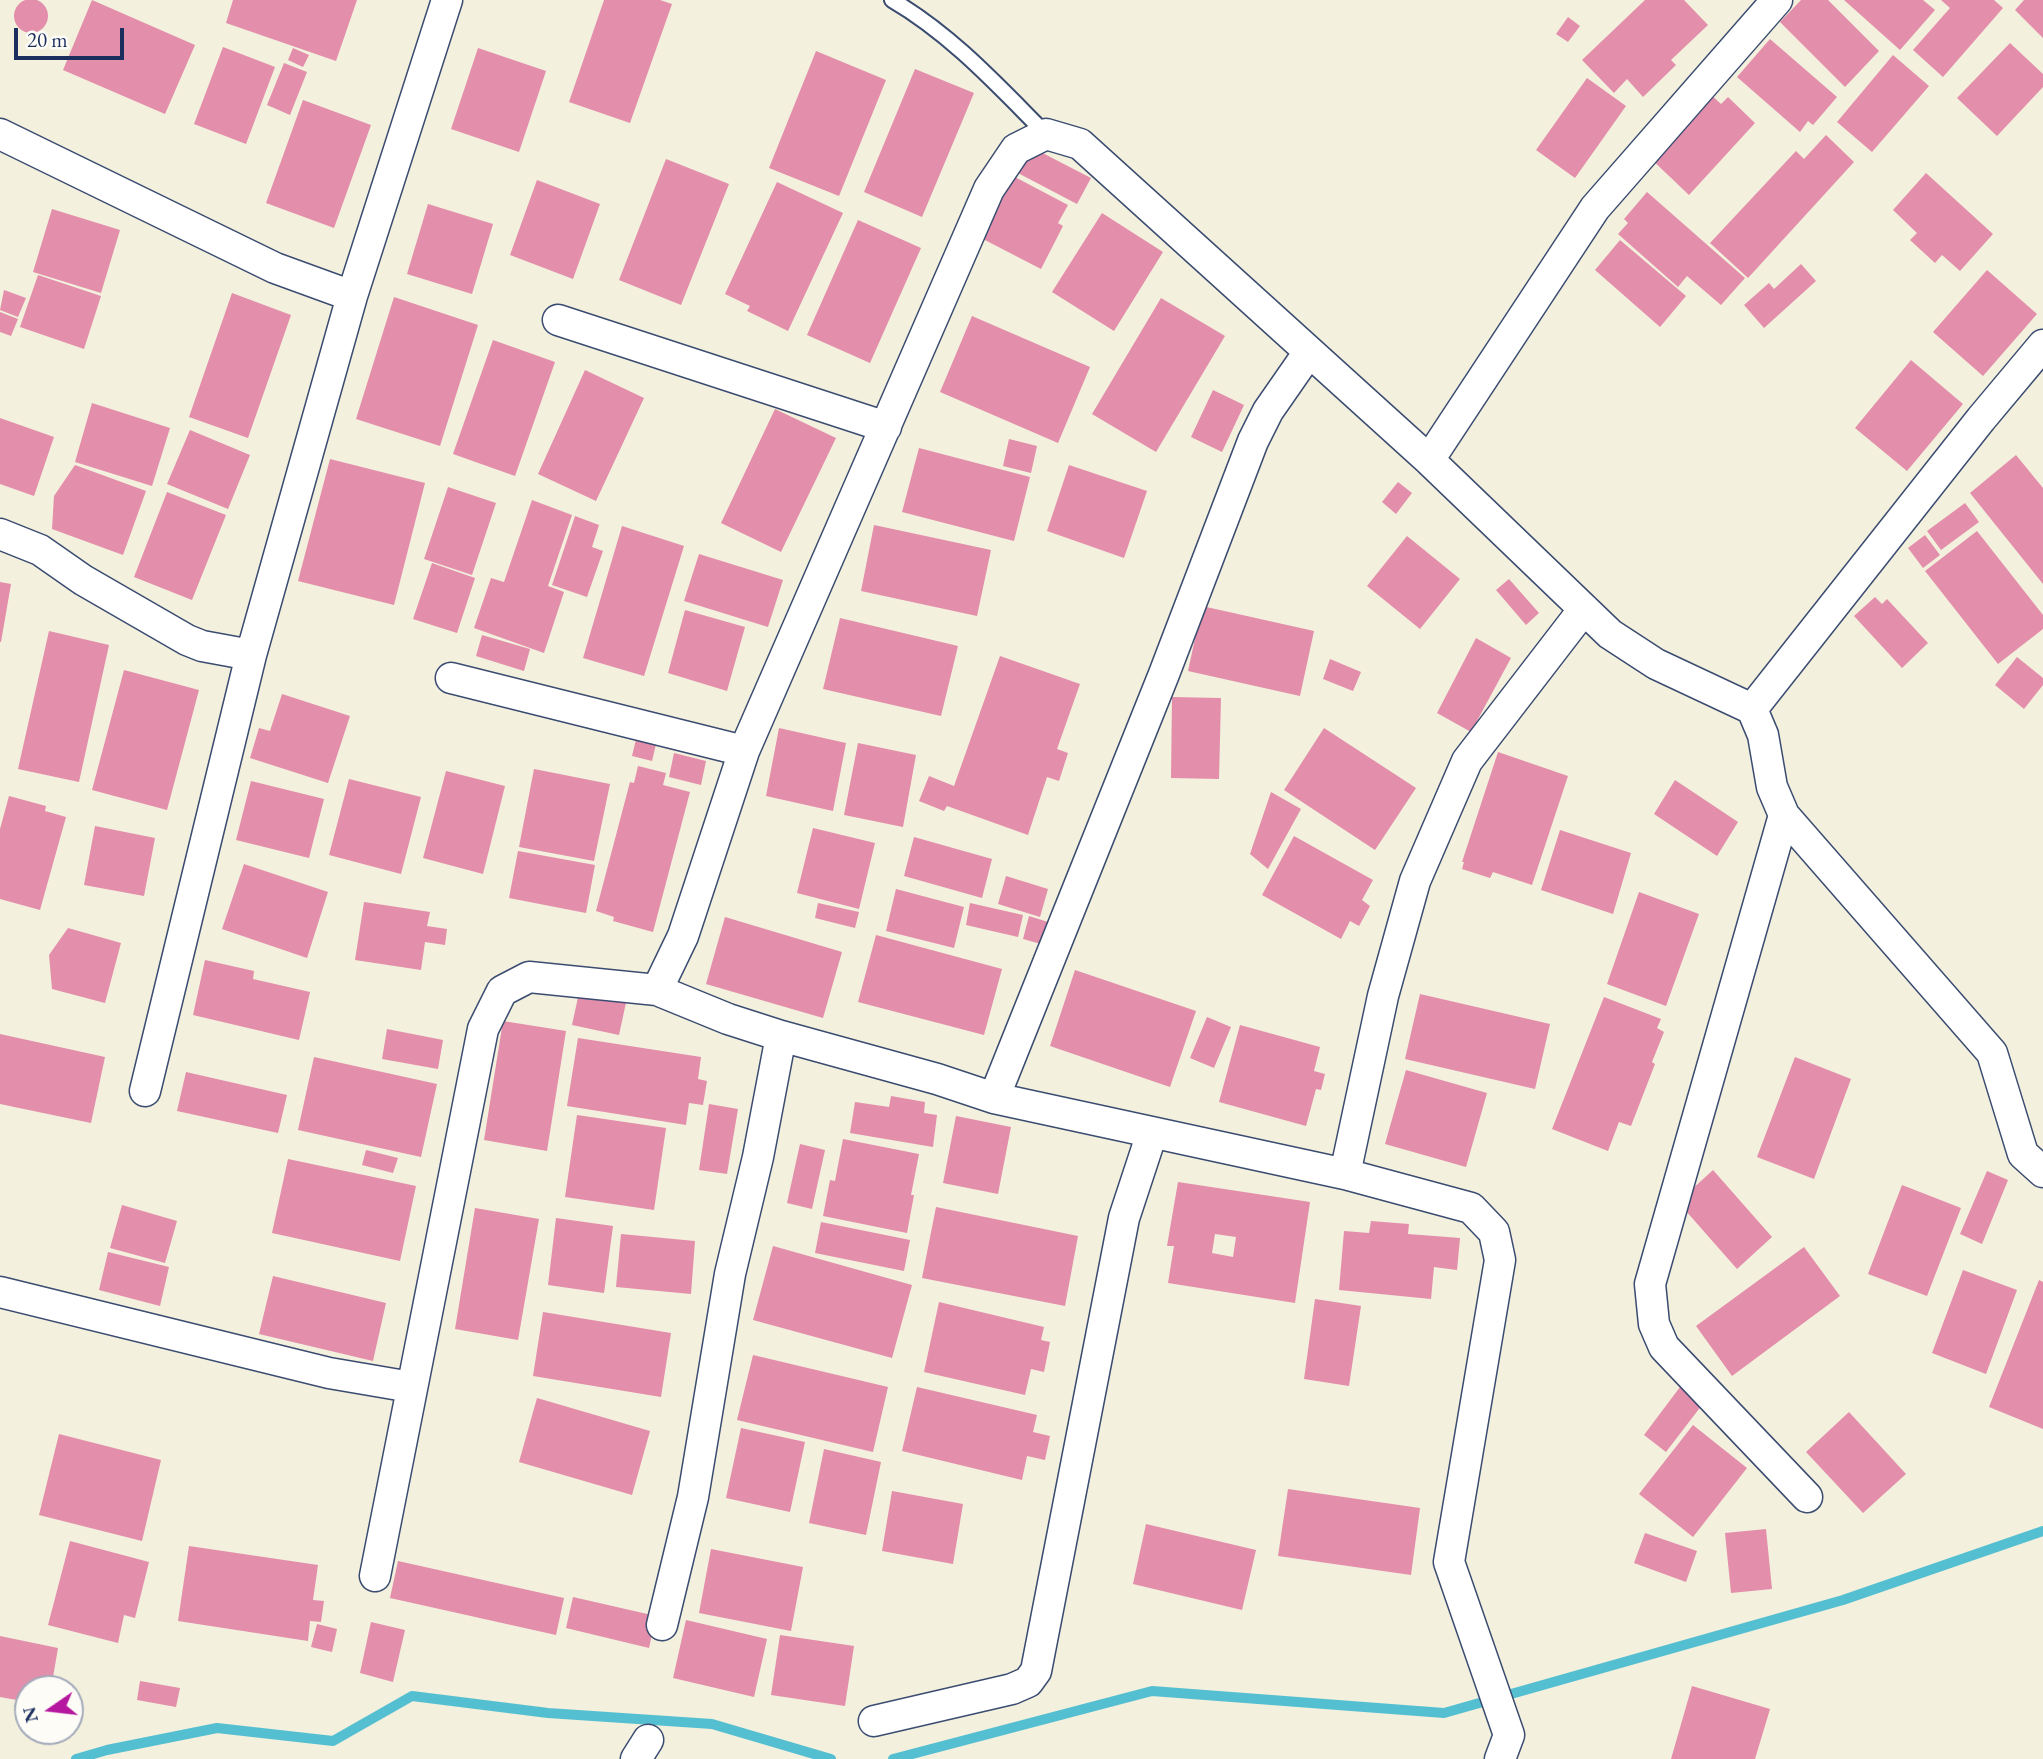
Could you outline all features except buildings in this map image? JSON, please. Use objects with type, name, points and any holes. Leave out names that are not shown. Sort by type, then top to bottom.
[{"type":"street","points":[[145,1091],[251,655],[352,296],[447,0]]},
{"type":"street","points":[[1429,460],[1595,208],[1777,0]]},
{"type":"street","points":[[0,134],[275,268],[352,296]]},
{"type":"street","points":[[657,990],[683,936],[744,751],[989,189],[1016,149],[1046,134],[1080,144],[1429,460],[1610,634],[1656,664],[1752,709],[1763,735],[1772,787],[1784,815],[1992,1053],[2023,1154],[2043,1172]]},
{"type":"street","points":[[558,320],[886,427]]},
{"type":"street","points":[[1752,709],[1973,429],[2043,345]]},
{"type":"street","points":[[995,1098],[1164,674],[1253,440],[1268,411],[1309,352]]},
{"type":"street","points":[[0,534],[40,550],[83,580],[187,640],[202,646],[251,655]]},
{"type":"street","points":[[1345,1174],[1383,996],[1415,881],[1467,761],[1584,608]]},
{"type":"street","points":[[451,678],[744,751]]},
{"type":"street","points":[[1784,815],[1650,1284],[1654,1324],[1664,1347],[1807,1497]]},
{"type":"street","points":[[375,1576],[483,1029],[502,991],[529,977],[657,990],[728,1019],[781,1036],[937,1079],[995,1098],[1345,1174],[1471,1208],[1494,1232],[1500,1260],[1450,1562],[1509,1735],[1500,1759]]},
{"type":"street","points":[[662,1625],[693,1497],[730,1275],[758,1157],[781,1036]]},
{"type":"street","points":[[874,1721],[1012,1689],[1028,1682],[1036,1671],[1124,1218],[1152,1133]]},
{"type":"street","points":[[0,1292],[329,1373],[411,1387]]},
{"type":"lane","points":[[892,0],[920,16],[953,42],[1046,134]]},
{"type":"waterway","points":[[893,1759],[1152,1691],[1444,1713],[1843,1600],[2043,1531]]},
{"type":"waterway","points":[[76,1759],[107,1750],[217,1728],[333,1741],[412,1696],[548,1713],[712,1724],[831,1759]]}]
